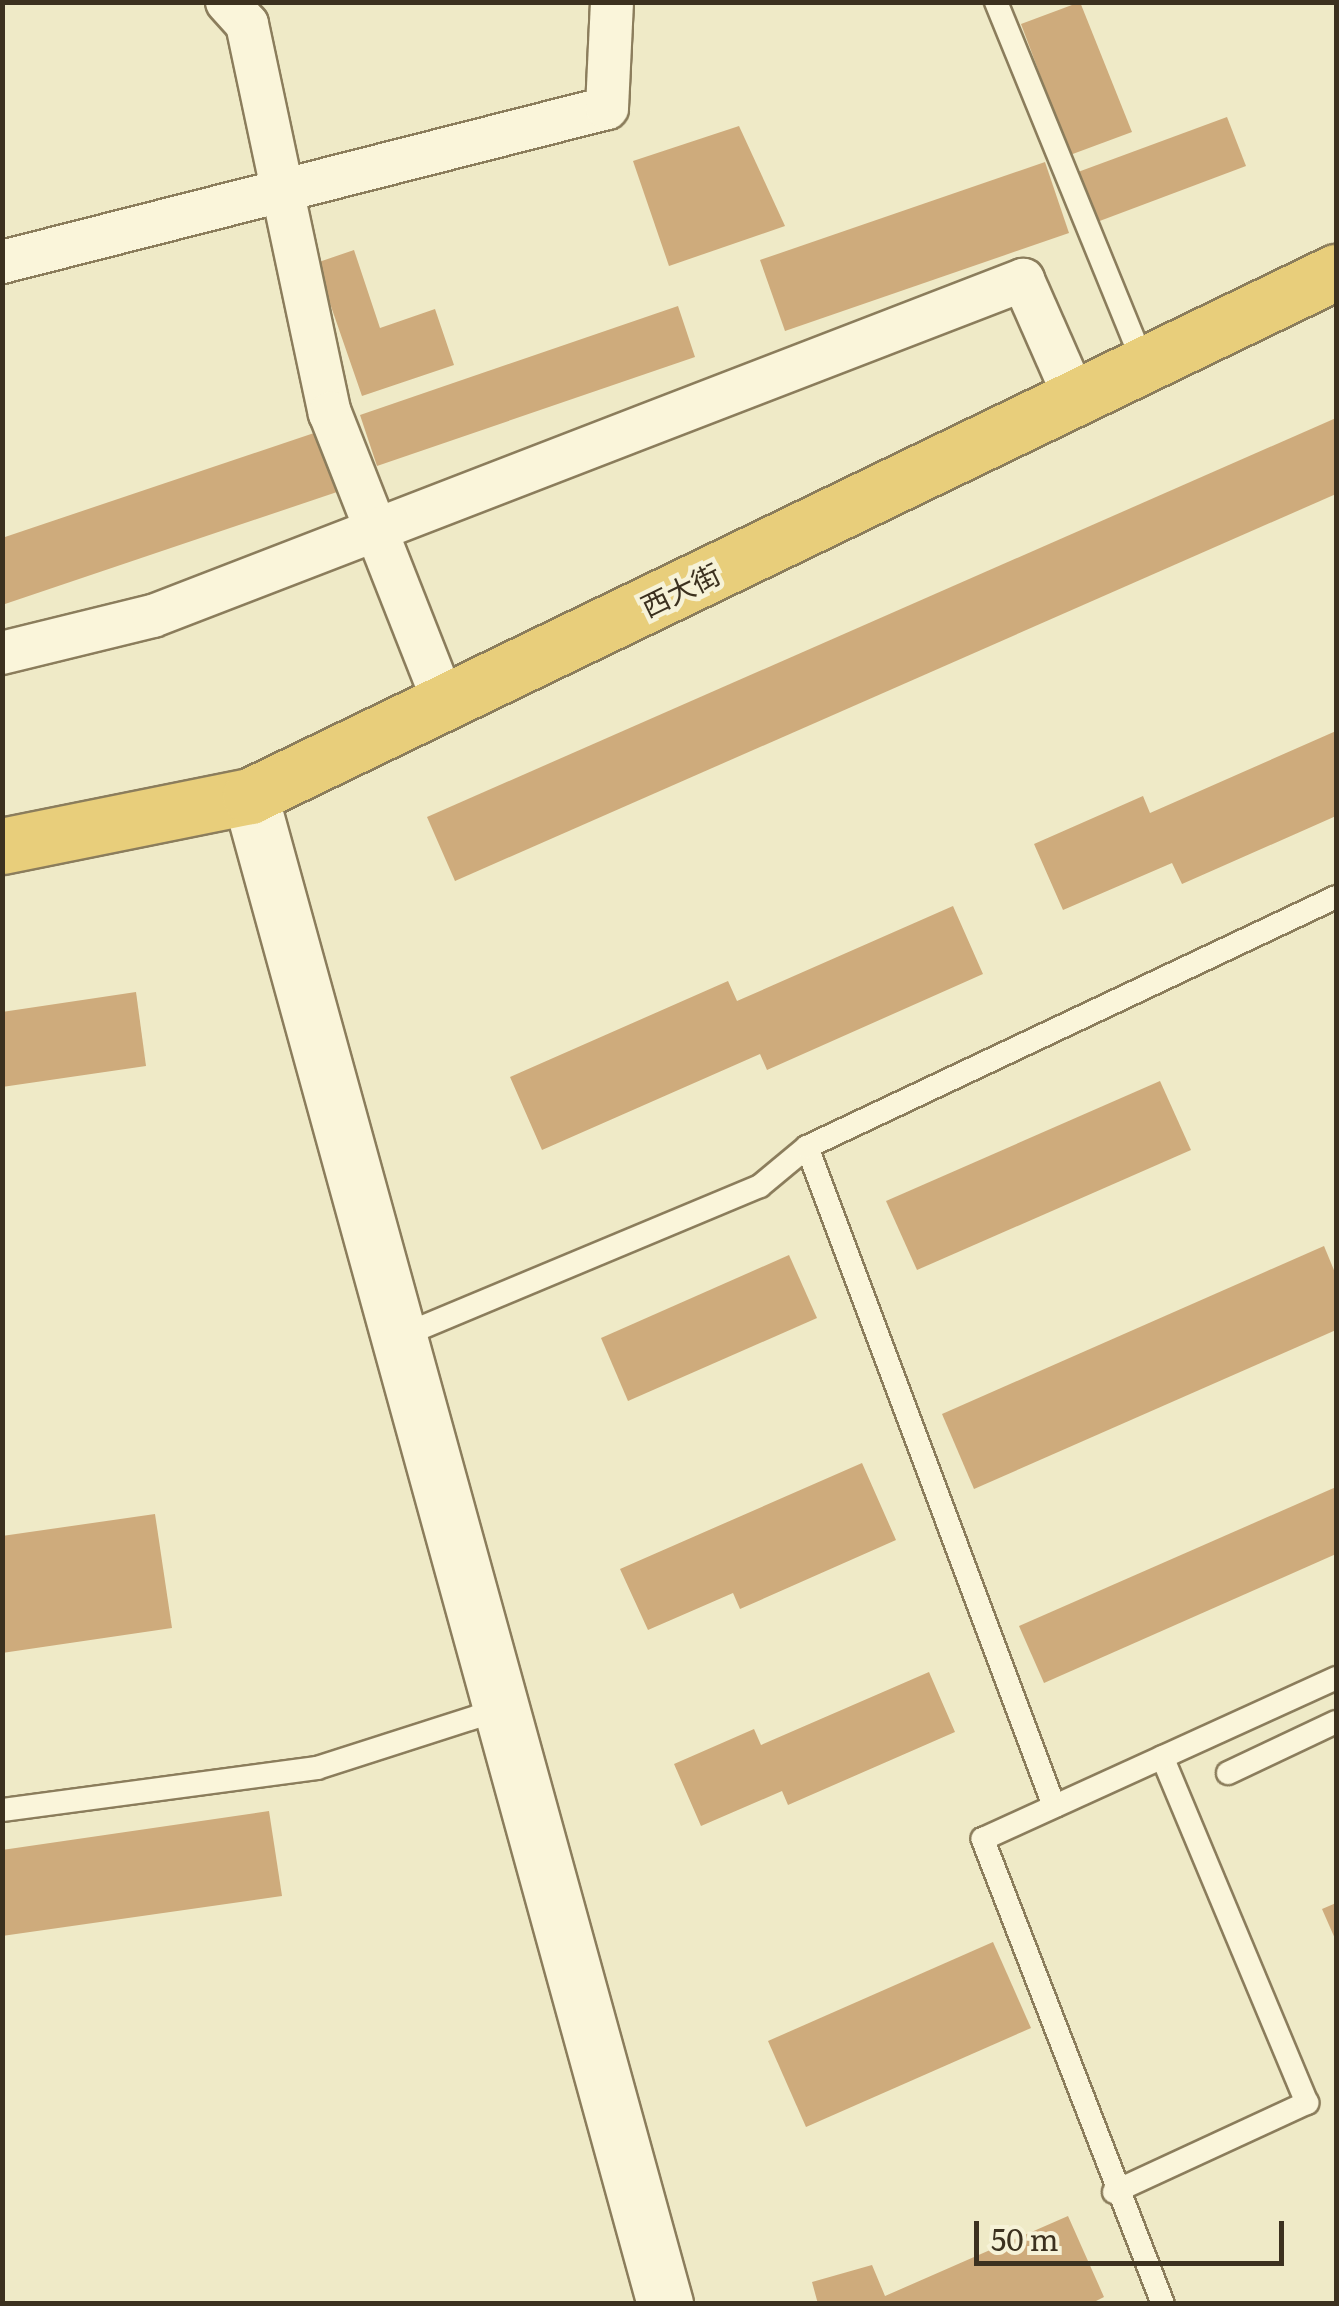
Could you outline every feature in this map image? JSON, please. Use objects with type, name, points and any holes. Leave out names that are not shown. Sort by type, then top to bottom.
[{"type":"highway","name":"西大街","points":[[2,846],[250,796],[1336,272]]},
{"type":"street","points":[[227,2],[247,24],[330,413],[444,702]]},
{"type":"street","points":[[2,262],[280,188],[607,108],[612,2]]},
{"type":"street","points":[[2,652],[152,616],[1023,280],[1075,398]]},
{"type":"street","points":[[250,796],[665,2304]]},
{"type":"lane","points":[[996,2],[1144,365]]},
{"type":"lane","points":[[399,1338],[760,1186],[807,1147],[1336,897]]},
{"type":"lane","points":[[807,1147],[1054,1806]]},
{"type":"lane","points":[[1162,2304],[1114,2192],[984,1839],[1336,1678]]},
{"type":"lane","points":[[2,1810],[317,1768],[502,1710]]},
{"type":"lane","points":[[1228,1773],[1336,1722]]},
{"type":"lane","points":[[1114,2192],[1308,2103],[1162,1757]]},
{"type":"building","points":[[1080,2],[1132,132],[1070,155],[1021,24]]},
{"type":"building","points":[[1227,117],[1246,166],[1097,222],[1078,172]]},
{"type":"building","points":[[739,126],[785,226],[669,266],[633,161]]},
{"type":"building","points":[[1045,162],[1069,233],[785,331],[760,260]]},
{"type":"building","points":[[354,250],[380,328],[435,309],[454,365],[362,396],[316,263]]},
{"type":"building","points":[[678,306],[695,357],[377,466],[360,415]]},
{"type":"building","points":[[1336,418],[1336,494],[455,881],[427,817]]},
{"type":"building","points":[[320,431],[340,491],[2,605],[2,538]]},
{"type":"building","points":[[1336,731],[1336,816],[1182,884],[1172,863],[1063,910],[1034,844],[1143,796],[1150,813]]},
{"type":"building","points":[[953,906],[983,974],[767,1070],[760,1054],[542,1150],[510,1077],[728,981],[737,1001]]},
{"type":"building","points":[[136,992],[146,1066],[2,1087],[2,1012]]},
{"type":"building","points":[[1160,1081],[1191,1150],[917,1270],[886,1201]]},
{"type":"building","points":[[1324,1246],[1336,1275],[1336,1330],[974,1489],[942,1414]]},
{"type":"building","points":[[789,1255],[817,1318],[628,1401],[601,1338]]},
{"type":"building","points":[[862,1463],[896,1540],[740,1609],[733,1593],[648,1630],[620,1569]]},
{"type":"building","points":[[1336,1487],[1336,1554],[1044,1683],[1019,1626]]},
{"type":"building","points":[[155,1514],[172,1628],[2,1653],[2,1536]]},
{"type":"building","points":[[929,1672],[955,1732],[788,1805],[782,1791],[701,1826],[674,1764],[754,1729],[761,1745]]},
{"type":"building","points":[[269,1811],[282,1896],[2,1936],[2,1850]]},
{"type":"building","points":[[1336,1903],[1336,1941],[1322,1909]]},
{"type":"building","points":[[993,1942],[1031,2028],[806,2127],[768,2041]]},
{"type":"building","points":[[1068,2216],[1104,2297],[1090,2304],[818,2304],[812,2282],[872,2265],[885,2296]]}]
